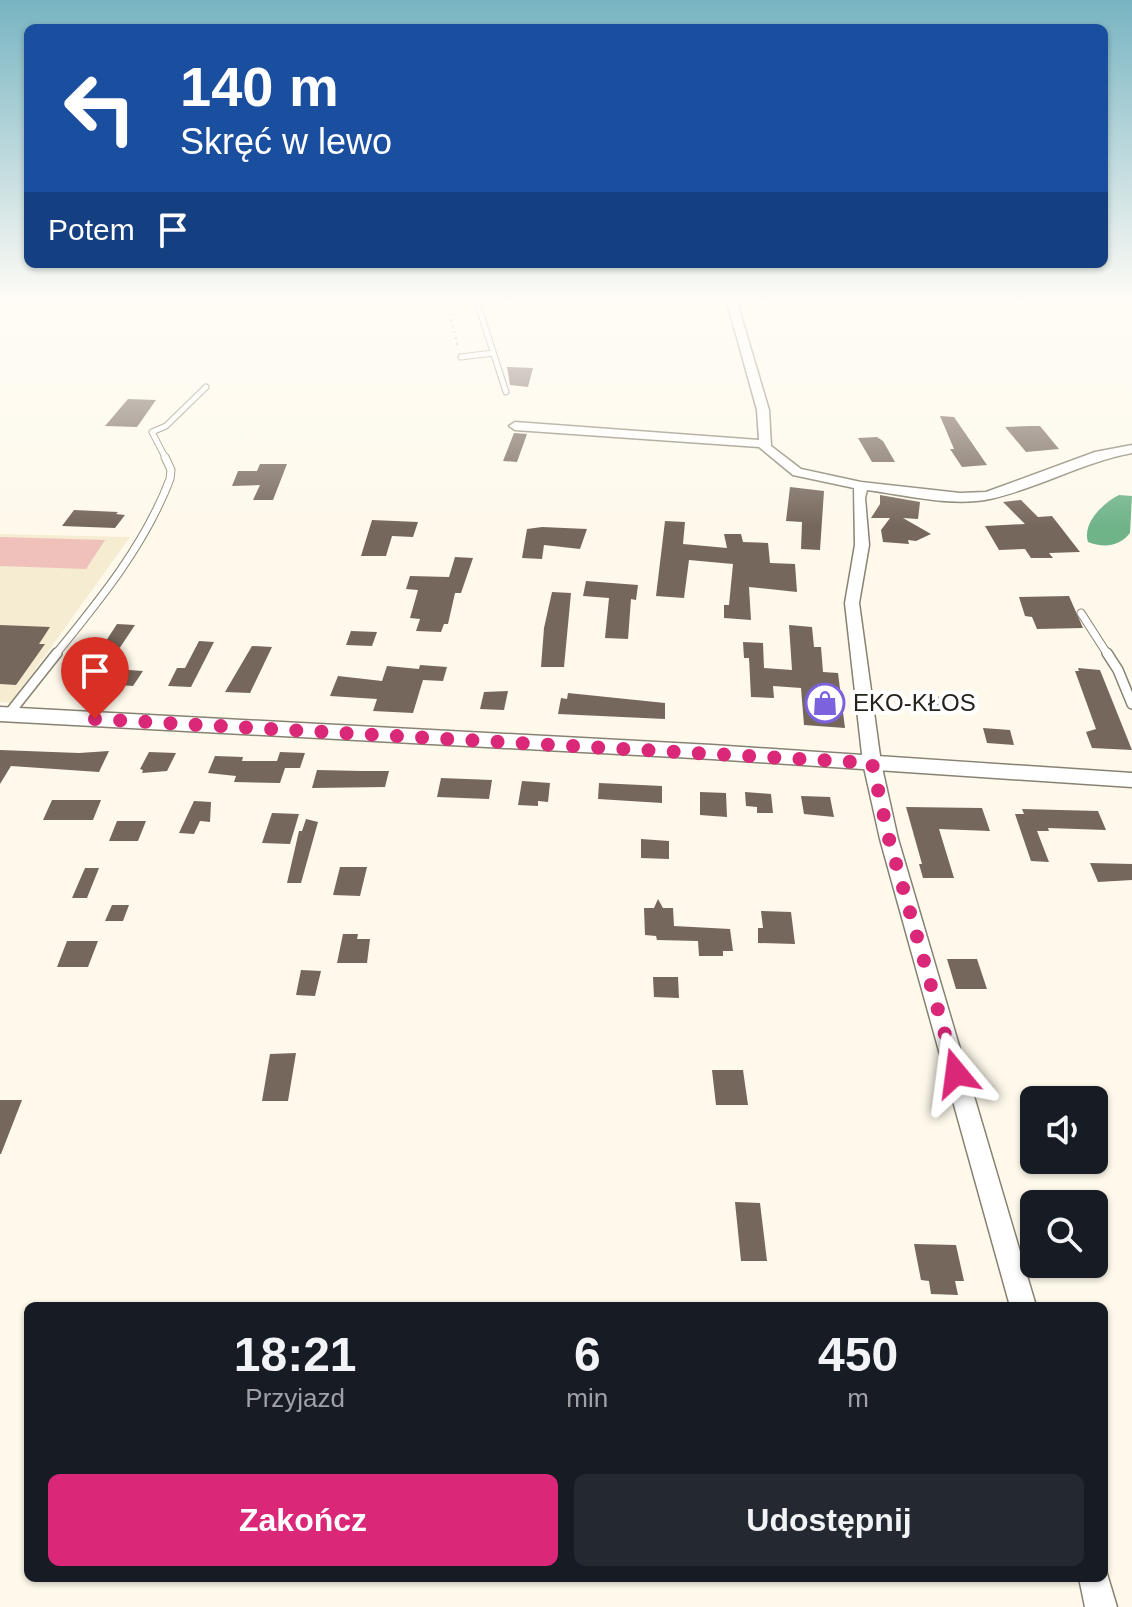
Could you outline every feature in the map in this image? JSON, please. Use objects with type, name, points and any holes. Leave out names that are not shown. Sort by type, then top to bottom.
[{"type":"street","points":[[754,377],[763,410],[765,447],[797,472],[861,486],[960,497],[987,496],[1099,455],[1132,449]]},
{"type":"street","points":[[515,426],[765,444]]},
{"type":"street","points":[[861,486],[863,532],[852,603],[872,763],[889,839],[1022,1302]]},
{"type":"street","points":[[4,714],[1132,780]]},
{"type":"street","points":[[1095,1582],[1101,1607]]},
{"type":"lane","points":[[501,377],[506,392]]},
{"type":"lane","points":[[4,714],[114,575],[152,520],[171,476],[169,463],[153,441],[152,432],[166,426],[206,387]]},
{"type":"lane","points":[[1081,613],[1118,670],[1132,704]]},
{"type":"shaded area","points":[[1119,495],[1132,496],[1130,533],[1110,545],[1088,542],[1091,521],[1101,508]]},
{"type":"shaded area","points":[[0,534],[130,537],[11,703],[0,702]]},
{"type":"shaded area","points":[[0,537],[105,540],[86,569],[0,566]]},
{"type":"building","points":[[509,377],[531,377],[528,387],[510,385]]},
{"type":"building","points":[[128,399],[156,400],[137,427],[105,426]]},
{"type":"building","points":[[940,416],[954,417],[987,465],[962,467],[950,449],[954,449]]},
{"type":"building","points":[[1040,426],[1059,449],[1026,452],[1005,427]]},
{"type":"building","points":[[514,433],[527,434],[517,462],[503,461]]},
{"type":"building","points":[[877,437],[883,441],[895,462],[872,462],[858,438]]},
{"type":"building","points":[[260,464],[287,464],[273,500],[253,500],[260,485],[232,486],[238,471],[257,471]]},
{"type":"building","points":[[790,487],[824,491],[820,550],[801,549],[802,522],[786,521]]},
{"type":"building","points":[[880,495],[920,502],[918,519],[903,518],[931,534],[916,541],[908,540],[909,544],[883,542],[881,530],[890,518],[871,518],[880,504]]},
{"type":"building","points":[[1021,500],[1038,517],[1052,516],[1080,552],[1049,553],[1053,558],[1031,558],[1025,549],[999,550],[985,526],[1025,524],[1003,502]]},
{"type":"building","points":[[74,510],[125,515],[115,528],[62,526]]},
{"type":"building","points":[[372,520],[418,522],[413,537],[392,536],[386,556],[361,556]]},
{"type":"building","points":[[665,521],[685,522],[683,544],[727,548],[724,534],[741,534],[743,542],[768,543],[770,563],[795,564],[797,592],[749,587],[751,620],[724,618],[724,605],[729,605],[733,564],[689,560],[684,598],[656,596]]},
{"type":"building","points":[[527,529],[587,529],[580,549],[544,545],[542,559],[522,558]]},
{"type":"building","points":[[455,557],[473,558],[461,593],[455,593],[448,624],[444,624],[441,632],[416,631],[420,619],[410,618],[418,590],[406,589],[410,576],[449,577]]},
{"type":"building","points":[[586,581],[638,585],[636,600],[631,599],[628,639],[605,638],[609,598],[583,596]]},
{"type":"building","points":[[552,592],[571,593],[564,667],[541,667],[544,628]]},
{"type":"building","points":[[1069,596],[1083,628],[1037,629],[1032,617],[1025,616],[1019,597]]},
{"type":"building","points":[[117,624],[135,625],[99,679],[74,677],[84,663],[91,664]]},
{"type":"building","points":[[0,625],[50,627],[39,644],[45,644],[16,685],[0,684]]},
{"type":"building","points":[[789,625],[812,627],[814,647],[821,647],[823,672],[838,673],[845,728],[804,725],[801,688],[773,686],[774,698],[751,697],[749,658],[744,658],[743,642],[763,643],[764,668],[792,670]]},
{"type":"building","points":[[351,631],[377,632],[372,646],[346,645]]},
{"type":"building","points":[[199,641],[214,642],[191,687],[168,686],[177,668],[185,668]]},
{"type":"building","points":[[252,646],[272,647],[250,693],[225,692]]},
{"type":"building","points":[[420,665],[447,667],[443,681],[423,680],[413,713],[373,711],[377,699],[330,696],[338,676],[382,681],[387,666],[419,669]]},
{"type":"building","points":[[1078,668],[1100,670],[1132,750],[1092,748],[1086,732],[1096,729],[1075,671],[1079,671]]},
{"type":"building","points":[[115,669],[143,671],[133,686],[105,684]]},
{"type":"building","points":[[508,691],[504,710],[480,709],[484,692]]},
{"type":"building","points":[[568,693],[665,703],[665,719],[558,714],[561,698],[567,699]]},
{"type":"building","points":[[920,695],[941,697],[944,712],[922,710]]},
{"type":"building","points":[[983,728],[1010,730],[1014,745],[987,743]]},
{"type":"building","points":[[0,750],[109,751],[99,772],[11,766],[0,784]]},
{"type":"building","points":[[149,752],[176,753],[167,771],[142,773],[140,769]]},
{"type":"building","points":[[280,752],[305,753],[300,768],[285,768],[280,783],[234,782],[236,776],[208,773],[215,756],[243,757],[242,761],[277,761]]},
{"type":"building","points":[[317,770],[389,771],[385,787],[312,788]]},
{"type":"building","points":[[441,778],[492,780],[489,799],[437,797]]},
{"type":"building","points":[[522,781],[550,783],[548,802],[538,801],[538,806],[518,805]]},
{"type":"building","points":[[599,783],[662,786],[662,803],[598,799]]},
{"type":"building","points":[[700,792],[726,793],[727,817],[700,815]]},
{"type":"building","points":[[745,792],[771,794],[773,813],[757,813],[757,807],[746,806]]},
{"type":"building","points":[[801,796],[830,797],[834,817],[804,814]]},
{"type":"building","points":[[52,800],[101,800],[93,820],[43,820]]},
{"type":"building","points":[[194,801],[211,802],[210,822],[200,821],[194,834],[179,833]]},
{"type":"building","points":[[906,807],[982,808],[990,831],[939,829],[954,878],[923,878]]},
{"type":"building","points":[[1022,809],[1098,811],[1106,830],[1048,828],[1049,831],[1037,831],[1049,862],[1031,861],[1015,814],[1024,814]]},
{"type":"building","points":[[272,813],[299,814],[290,844],[262,843]]},
{"type":"building","points":[[306,819],[318,822],[301,883],[287,883],[299,831],[302,831]]},
{"type":"building","points":[[117,821],[146,821],[138,841],[109,841]]},
{"type":"building","points":[[641,839],[669,841],[669,859],[641,858]]},
{"type":"building","points":[[1090,863],[1132,864],[1132,880],[1098,882]]},
{"type":"building","points":[[340,867],[367,867],[360,896],[333,895]]},
{"type":"building","points":[[85,868],[99,868],[87,898],[72,898]]},
{"type":"building","points":[[658,899],[663,908],[673,908],[674,926],[730,929],[733,951],[723,951],[723,956],[699,956],[698,941],[657,940],[656,936],[645,935],[644,908],[654,908]]},
{"type":"building","points":[[112,905],[129,905],[123,921],[105,921]]},
{"type":"building","points":[[761,911],[791,912],[795,944],[758,943],[758,928],[763,928]]},
{"type":"building","points":[[343,934],[358,934],[357,939],[370,939],[367,963],[337,963]]},
{"type":"building","points":[[67,941],[98,941],[88,967],[57,967]]},
{"type":"building","points":[[947,959],[977,959],[987,989],[956,989]]},
{"type":"building","points":[[301,970],[321,971],[315,996],[296,995]]},
{"type":"building","points":[[653,977],[678,977],[679,998],[654,997]]},
{"type":"building","points":[[296,1053],[288,1101],[262,1101],[270,1054]]},
{"type":"building","points":[[712,1070],[743,1070],[748,1105],[716,1105]]},
{"type":"building","points":[[0,1100],[22,1100],[1,1154],[0,1154]]},
{"type":"building","points":[[735,1202],[760,1203],[767,1261],[741,1261]]},
{"type":"building","points":[[914,1244],[956,1245],[964,1281],[955,1281],[958,1295],[931,1294],[929,1281],[921,1280]]},
{"type":"place","name":"EKO-KŁOS","points":[[825,703]]},
{"type":"route","points":[[95,719],[872,763],[889,839],[956,1073]]}]
